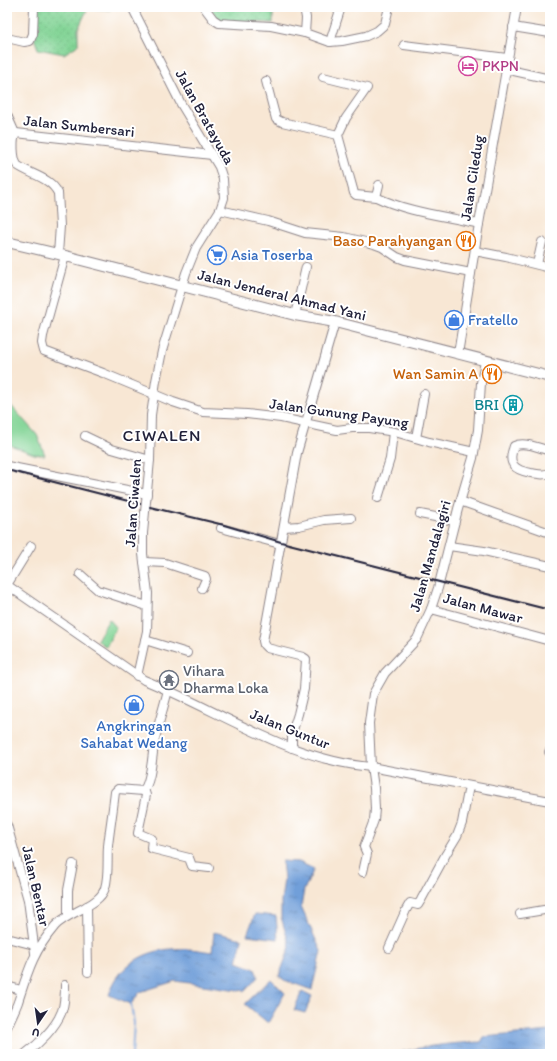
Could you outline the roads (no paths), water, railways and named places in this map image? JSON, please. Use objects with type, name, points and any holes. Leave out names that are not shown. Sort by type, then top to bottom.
[{"type":"main road","name":"Jalan Jenderal Ahmad Yani","points":[[7,242],[295,315],[335,322],[550,378]]},
{"type":"street","points":[[7,38],[24,42],[30,41],[33,34],[34,7]]},
{"type":"street","name":"Jalan Bratayuda","points":[[132,7],[181,104],[219,167],[223,179],[224,198],[220,210],[196,248],[182,286]]},
{"type":"street","points":[[204,7],[213,19],[219,23],[271,26],[305,33],[330,42],[342,42],[373,34],[385,24],[389,7]]},
{"type":"street","points":[[304,7],[306,18],[305,33]]},
{"type":"street","points":[[330,42],[341,7]]},
{"type":"street","name":"Jalan Ciledug","points":[[458,354],[505,69],[517,7]]},
{"type":"street","points":[[513,27],[550,33]]},
{"type":"street","points":[[404,45],[507,58]]},
{"type":"street","points":[[505,69],[550,79]]},
{"type":"street","points":[[323,77],[367,88],[346,118],[338,135],[354,193],[358,195],[376,197],[406,208],[479,224]]},
{"type":"street","points":[[266,81],[276,119],[338,135]]},
{"type":"street","points":[[7,115],[15,133]]},
{"type":"street","name":"Jalan Sumbersari","points":[[62,255],[58,193],[56,189],[43,178],[17,165],[14,144],[15,133],[19,132],[212,155]]},
{"type":"street","points":[[376,197],[379,185]]},
{"type":"street","points":[[220,210],[268,221],[305,233],[344,237],[374,244],[382,247],[397,258],[471,273]]},
{"type":"street","points":[[537,264],[542,242]]},
{"type":"street","points":[[475,251],[550,268]]},
{"type":"street","name":"Jalan Gunung Payung","points":[[62,255],[43,336],[42,342],[44,351],[103,373],[185,407],[203,412],[247,414],[305,423],[337,430],[369,428],[393,432],[474,452]]},
{"type":"street","points":[[295,315],[306,267]]},
{"type":"street","name":"Jalan Ciwalen","points":[[137,676],[145,640],[148,593],[144,562],[143,532],[150,460],[151,415],[162,352],[182,286]]},
{"type":"street","points":[[292,748],[292,733],[304,689],[306,659],[304,657],[267,648],[264,645],[263,640],[293,471],[305,423],[335,322]]},
{"type":"street","name":"Jalan Mandalagiri","points":[[363,872],[367,854],[364,847],[374,820],[375,799],[371,767],[369,719],[373,694],[385,673],[417,639],[431,609],[440,582],[474,452],[478,430],[481,383],[485,361]]},
{"type":"street","points":[[416,438],[424,394]]},
{"type":"street","points":[[378,498],[390,460],[393,432]]},
{"type":"street","points":[[85,436],[112,449],[150,460]]},
{"type":"street","points":[[550,451],[524,444],[518,444],[514,446],[511,460],[514,466],[523,471],[542,475],[550,473]]},
{"type":"street","points":[[7,466],[146,494]]},
{"type":"street","points":[[460,501],[550,533]]},
{"type":"street","points":[[420,514],[455,521]]},
{"type":"street","points":[[284,527],[299,526],[324,520],[351,518]]},
{"type":"street","points":[[221,528],[280,543]]},
{"type":"street","points":[[8,587],[31,546]]},
{"type":"street","points":[[449,546],[484,551],[550,566]]},
{"type":"street","points":[[144,562],[165,563],[205,576],[206,579],[202,588]]},
{"type":"street","points":[[80,574],[98,590],[147,606]]},
{"type":"street","name":"Jalan Guntur","points":[[8,587],[137,676],[292,748],[311,755],[355,766],[371,767],[550,800]]},
{"type":"street","name":"Jalan Mawar","points":[[431,609],[550,640]]},
{"type":"street","points":[[145,640],[187,653]]},
{"type":"street","points":[[168,690],[155,739],[148,780],[144,789],[146,795],[138,833],[152,839],[153,849],[189,858],[192,866],[209,868]]},
{"type":"street","points":[[389,948],[406,910],[410,904],[418,905],[457,836],[462,823],[469,786]]},
{"type":"street","points":[[7,1027],[35,949],[56,924],[68,915],[87,906],[99,897],[105,888],[108,842],[116,790],[143,791],[144,789]]},
{"type":"street","name":"Jalan Bentar","points":[[7,825],[28,900],[35,949]]},
{"type":"street","points":[[68,915],[68,890],[72,864]]},
{"type":"street","points":[[87,906],[88,972]]},
{"type":"street","points":[[520,914],[550,909]]},
{"type":"street","points":[[7,938],[35,949]]},
{"type":"street","points":[[25,1054],[49,1030],[62,1011],[65,1001],[65,985]]},
{"type":"street","points":[[7,986],[21,990]]},
{"type":"water","points":[[282,861],[299,862],[314,869],[304,890],[301,907],[321,951],[312,990],[284,980],[279,976],[290,947],[281,917],[281,901],[284,879]]},
{"type":"water","points":[[255,914],[276,916],[278,939],[247,935]]},
{"type":"water","points":[[214,932],[242,939],[237,962],[255,969],[258,977],[245,991],[175,981],[140,992],[131,1004],[109,995],[114,983],[121,973],[139,958],[150,953],[174,949],[193,949],[212,952]]},
{"type":"water","points":[[271,979],[285,993],[268,1023],[245,1004]]},
{"type":"water","points":[[302,991],[312,996],[305,1013],[294,1010]]},
{"type":"water","points":[[550,1031],[550,1054],[393,1054],[437,1045],[481,1042],[484,1037]]},
{"type":"waterway","points":[[131,1004],[134,1023],[132,1054]]},
{"type":"railway","points":[[7,470],[140,504]]},
{"type":"railway","points":[[150,507],[224,525],[281,542],[550,610]]},
{"type":"place","name":"PKPN","points":[[468,66]]},
{"type":"place","name":"Baso Parahyangan","points":[[466,241]]},
{"type":"place","name":"Asia Toserba","points":[[217,255]]},
{"type":"place","name":"Fratello","points":[[454,320]]},
{"type":"place","name":"Wan Samin A","points":[[492,374]]},
{"type":"place","name":"BRI","points":[[513,405]]},
{"type":"place","name":"Vihara Dharma Loka","points":[[169,680]]},
{"type":"place","name":"Angkringan Sahabat Wedang","points":[[134,705]]},
{"type":"district","name":"CIWALEN","points":[[162,435]]}]
